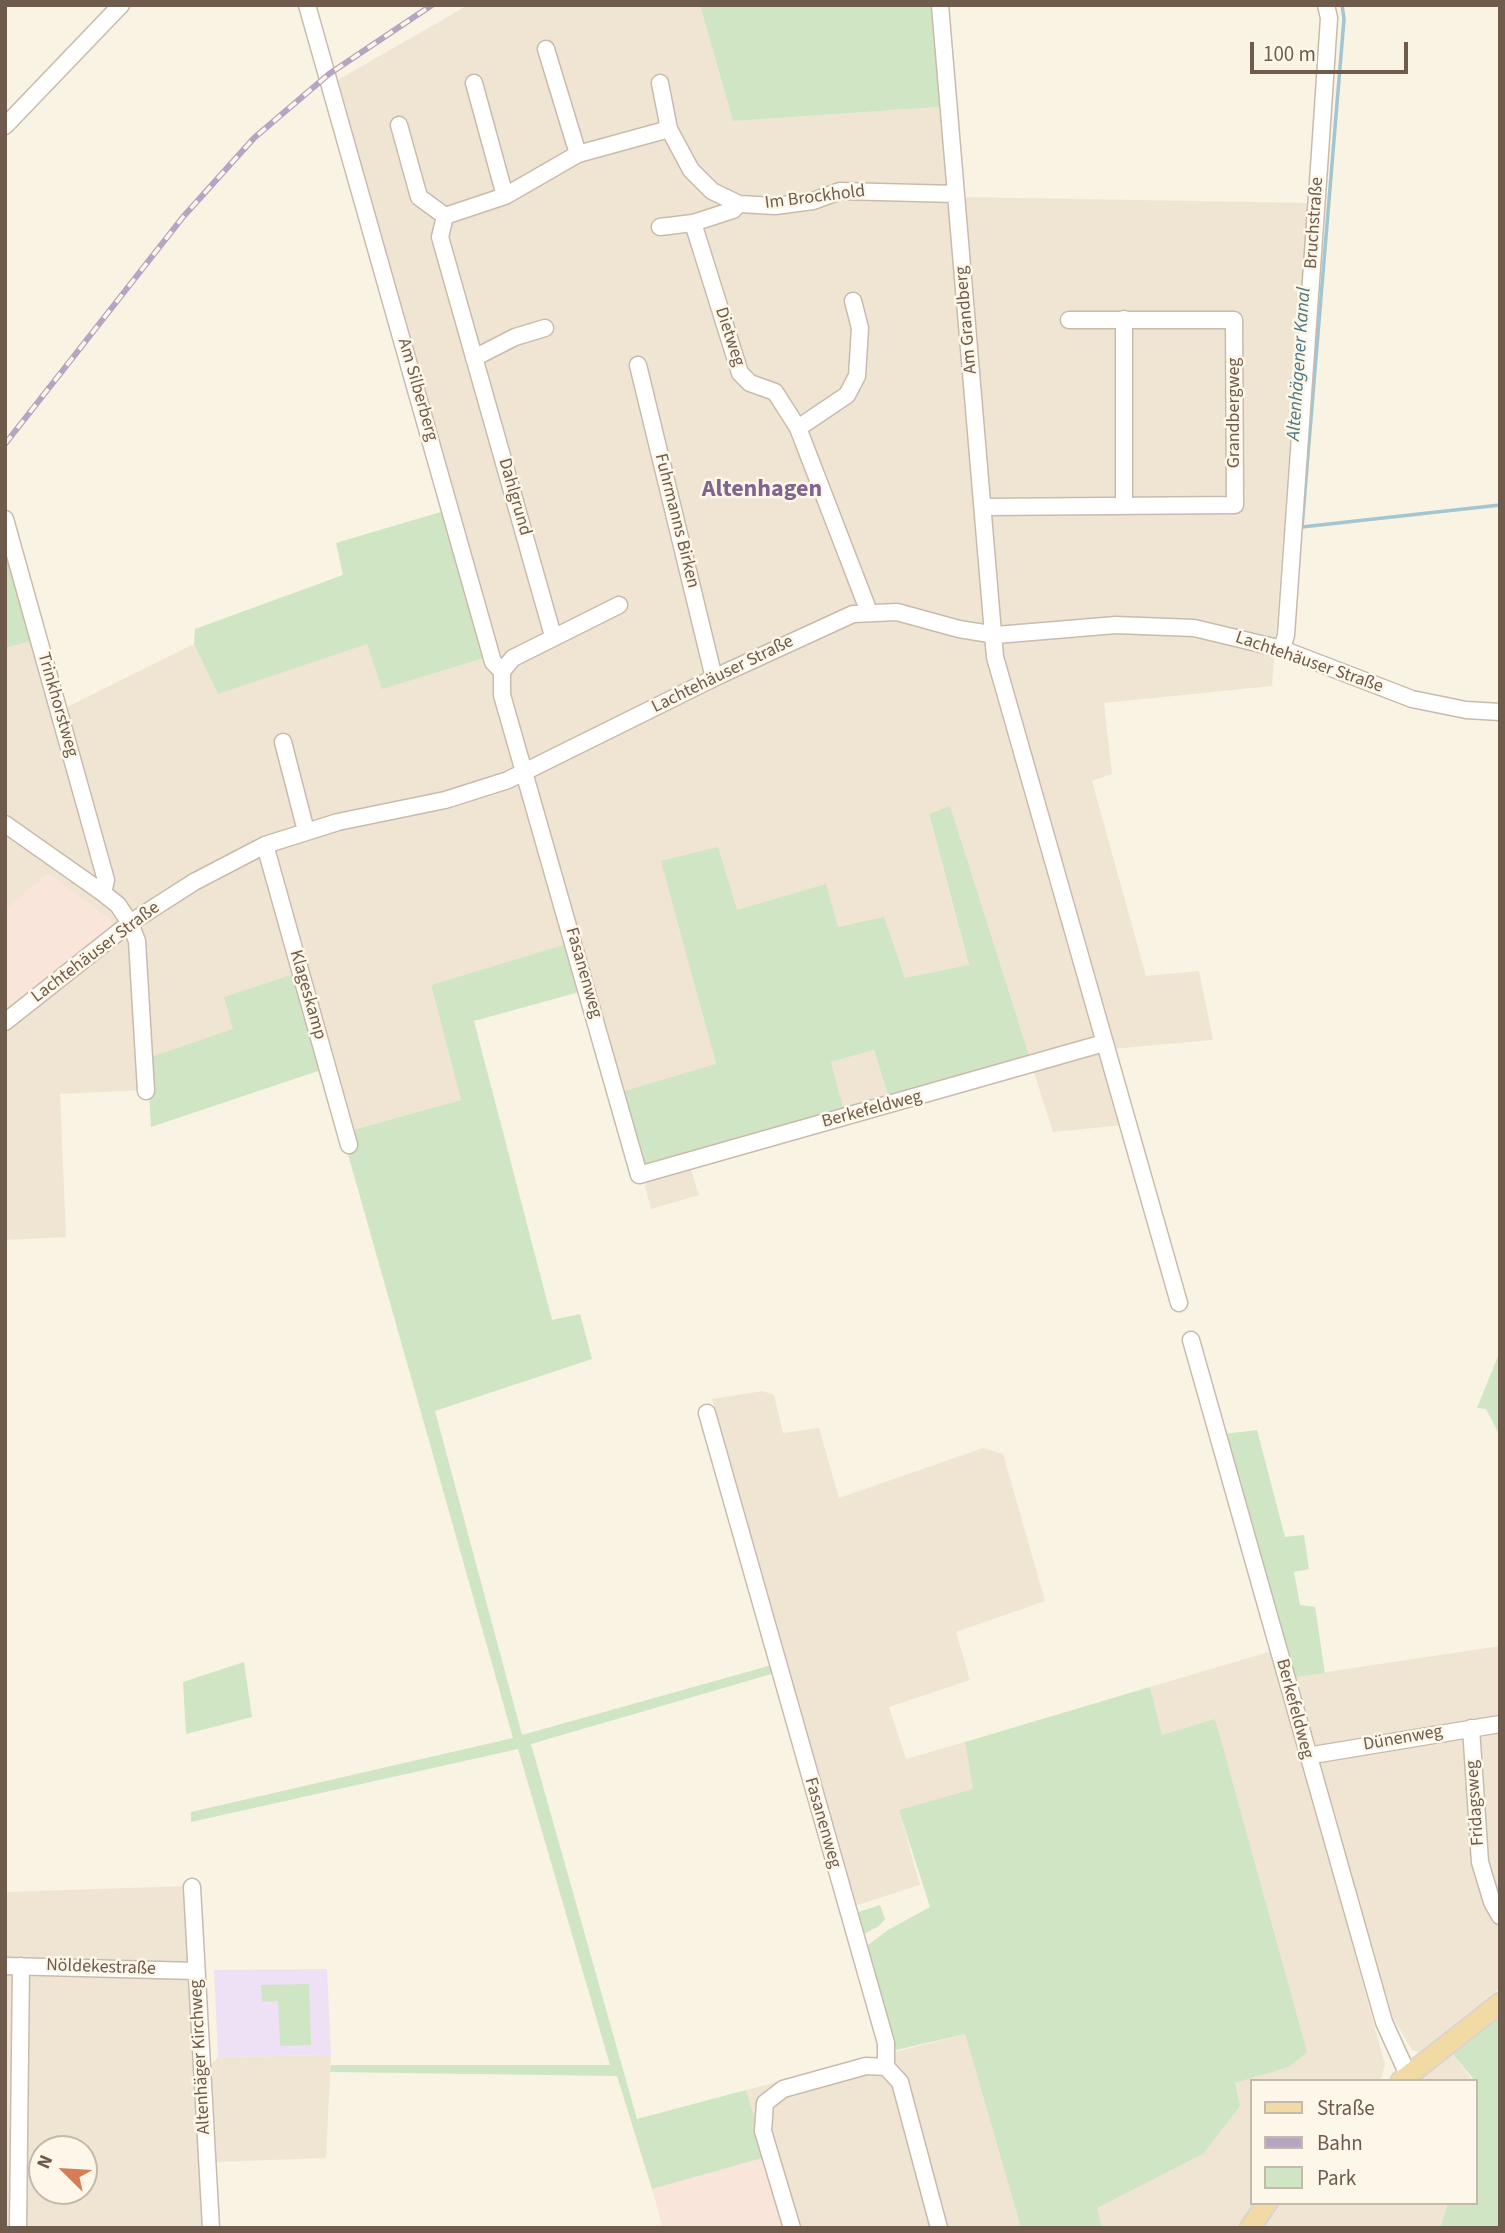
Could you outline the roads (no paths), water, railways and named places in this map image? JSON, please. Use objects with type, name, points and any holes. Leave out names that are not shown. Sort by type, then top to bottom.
[{"type":"main road","points":[[1404,2078],[1500,2003]]},
{"type":"main road","points":[[1250,2228],[1266,2205]]},
{"type":"street","points":[[5,126],[121,5]]},
{"type":"street","name":"Am Silberberg","points":[[307,5],[493,662],[502,671],[502,695],[526,772]]},
{"type":"street","name":"Am Grandberg","points":[[940,5],[996,635]]},
{"type":"street","name":"Bruchstraße","points":[[1282,649],[1286,635],[1322,126],[1329,18],[1326,5]]},
{"type":"street","points":[[546,49],[579,154]]},
{"type":"street","points":[[474,83],[505,196]]},
{"type":"street","name":"Im Brockhold","points":[[660,83],[669,129],[691,170],[712,191],[739,204],[775,206],[813,201],[840,191],[956,194]]},
{"type":"street","points":[[399,125],[419,197],[446,216],[505,196],[579,154],[669,129]]},
{"type":"street","points":[[660,227],[693,223],[733,210],[739,204]]},
{"type":"street","name":"Dahlgrund","points":[[446,216],[440,237],[553,636]]},
{"type":"street","name":"Dietweg","points":[[693,223],[740,373],[750,383],[775,392],[798,428],[869,612]]},
{"type":"street","points":[[798,428],[847,396],[857,376],[860,328],[853,301]]},
{"type":"street","points":[[1124,319],[1124,505]]},
{"type":"street","name":"Grandbergweg","points":[[984,507],[1235,505],[1234,320],[1069,320]]},
{"type":"street","points":[[474,358],[515,337],[545,328]]},
{"type":"street","name":"Fuhrmanns Birken","points":[[638,365],[715,678]]},
{"type":"street","name":"Trinkhorstweg","points":[[5,519],[106,880],[103,893]]},
{"type":"street","points":[[502,671],[513,658],[619,605]]},
{"type":"street","name":"Lachtehäuser Straße","points":[[5,1022],[130,923],[194,882],[265,845],[306,831],[446,800],[526,772],[837,620],[869,612],[897,612],[959,629],[996,635],[1116,625],[1175,625],[1214,631],[1282,649],[1412,699],[1466,710],[1500,712]]},
{"type":"street","points":[[996,635],[995,657],[1179,1303]]},
{"type":"street","points":[[283,742],[306,831]]},
{"type":"street","name":"Fasanenweg","points":[[526,772],[639,1175]]},
{"type":"street","points":[[5,824],[103,893],[118,905],[130,923],[137,941],[146,1091]]},
{"type":"street","name":"Klageskamp","points":[[265,845],[349,1145]]},
{"type":"street","name":"Berkefeldweg","points":[[639,1175],[1104,1043]]},
{"type":"street","name":"Berkefeldweg","points":[[1191,1340],[1307,1756],[1384,2022],[1404,2078]]},
{"type":"street","name":"Fasanenweg","points":[[707,1413],[886,2043],[886,2067],[900,2082],[939,2228]]},
{"type":"street","name":"Dünenweg","points":[[1307,1756],[1500,1724]]},
{"type":"street","name":"Fridagsweg","points":[[1471,1728],[1480,1862],[1492,1902],[1500,1916]]},
{"type":"street","name":"Altenhäger Kirchweg","points":[[192,1887],[211,2228]]},
{"type":"street","points":[[13,1966],[18,2228]]},
{"type":"street","name":"Nöldekestraße","points":[[13,1966],[196,1971]]},
{"type":"street","points":[[792,2228],[763,2131],[765,2103],[783,2089],[866,2066],[886,2067]]},
{"type":"waterway","name":"Altenhägener Kanal","points":[[1342,5],[1344,19],[1302,527],[1500,505]]},
{"type":"railway","points":[[5,444],[183,217],[254,138],[329,74],[432,5]]},
{"type":"district","name":"Altenhagen","points":[[762,491]]}]
